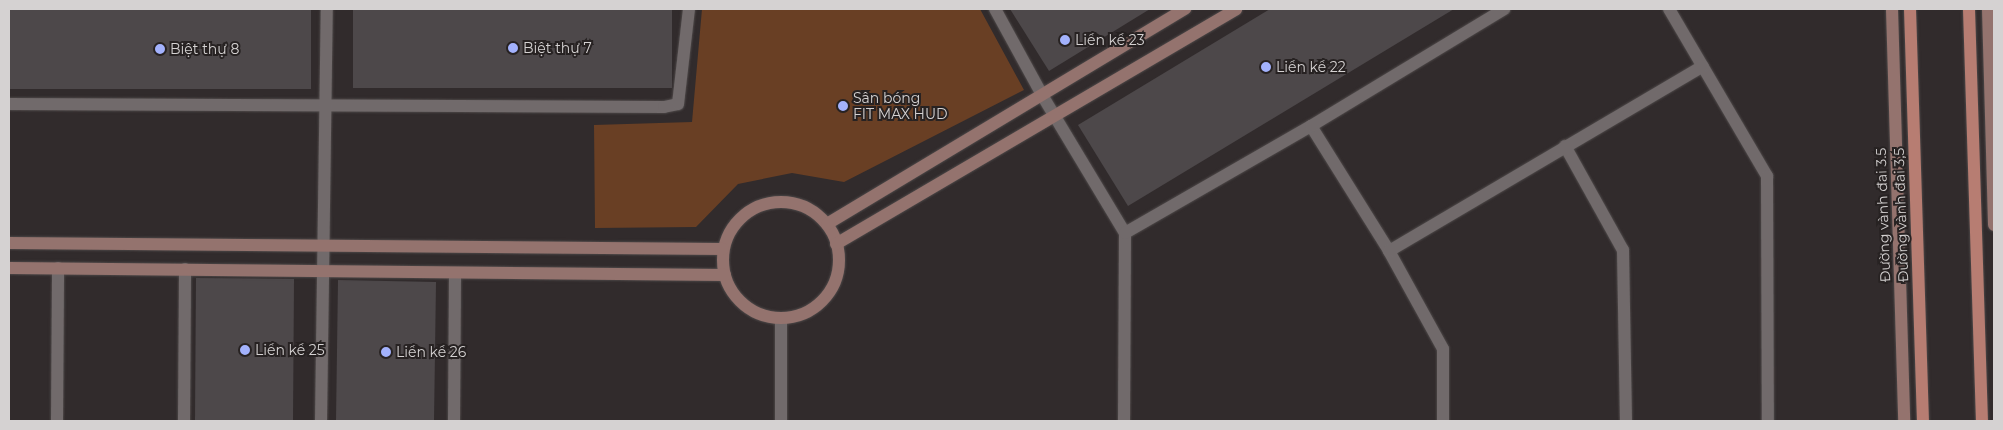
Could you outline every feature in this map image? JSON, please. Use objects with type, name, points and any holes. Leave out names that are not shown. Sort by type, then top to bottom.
[{"type":"main road","points":[[827,224],[1185,9]]},
{"type":"main road","points":[[836,244],[1236,9]]},
{"type":"main road","name":"Đường vành đai 3.5","points":[[1892,9],[1904,421]]},
{"type":"main road","name":"Đường vành đai 3,5","points":[[1910,9],[1923,421]]},
{"type":"main road","points":[[1969,9],[1982,421]]},
{"type":"main road","points":[[1988,9],[1994,225]]},
{"type":"main road","points":[[768,203],[801,205],[827,224],[836,244],[839,259],[836,277],[828,293],[816,306],[800,315],[781,318],[764,316],[749,308],[736,297],[725,275],[723,249],[739,220],[752,209],[768,203]]},
{"type":"main road","points":[[9,243],[723,249]]},
{"type":"main road","points":[[9,268],[455,274],[725,275]]},
{"type":"street","points":[[321,421],[327,9]]},
{"type":"street","points":[[9,104],[327,107],[664,107],[678,104],[689,9]]},
{"type":"street","points":[[995,9],[1054,116],[1124,233],[1124,421]]},
{"type":"street","points":[[1124,233],[1311,126],[1504,9]]},
{"type":"street","points":[[1669,9],[1767,176],[1768,421]]},
{"type":"street","points":[[1390,251],[1703,66]]},
{"type":"street","points":[[1311,126],[1390,251],[1443,349],[1443,421]]},
{"type":"street","points":[[1565,146],[1624,250],[1626,421]]},
{"type":"street","points":[[57,421],[58,268]]},
{"type":"street","points":[[184,421],[185,269]]},
{"type":"street","points":[[454,421],[455,274]]},
{"type":"street","points":[[781,318],[781,421]]},
{"type":"shaded area","name":"Sân bóng FIT MAX HUD","points":[[702,9],[980,9],[1024,90],[844,182],[792,173],[738,184],[696,227],[595,228],[594,125],[692,122]]},
{"type":"building","name":"Biệt thự 8","points":[[9,9],[311,9],[311,89],[9,89]]},
{"type":"building","name":"Biệt thự 7","points":[[353,9],[672,9],[672,88],[353,88]]},
{"type":"building","name":"Liền kề 23","points":[[1010,9],[1150,9],[1049,71]]},
{"type":"building","name":"Liền kề 22","points":[[1270,9],[1454,9],[1128,206],[1078,125]]},
{"type":"building","name":"Liền kề 25","points":[[196,278],[294,279],[293,421],[195,421]]},
{"type":"building","name":"Liền kề 26","points":[[338,280],[436,282],[434,421],[336,421]]},
{"type":"place","name":"Liền kề 23","points":[[1065,40]]},
{"type":"place","name":"Biệt thự 7","points":[[513,48]]},
{"type":"place","name":"Biệt thự 8","points":[[160,49]]},
{"type":"place","name":"Liền kề 22","points":[[1266,67]]},
{"type":"place","name":"Sân bóng FIT MAX HUD","points":[[843,106]]},
{"type":"place","name":"Liền kề 25","points":[[245,350]]},
{"type":"place","name":"Liền kề 26","points":[[386,352]]}]
